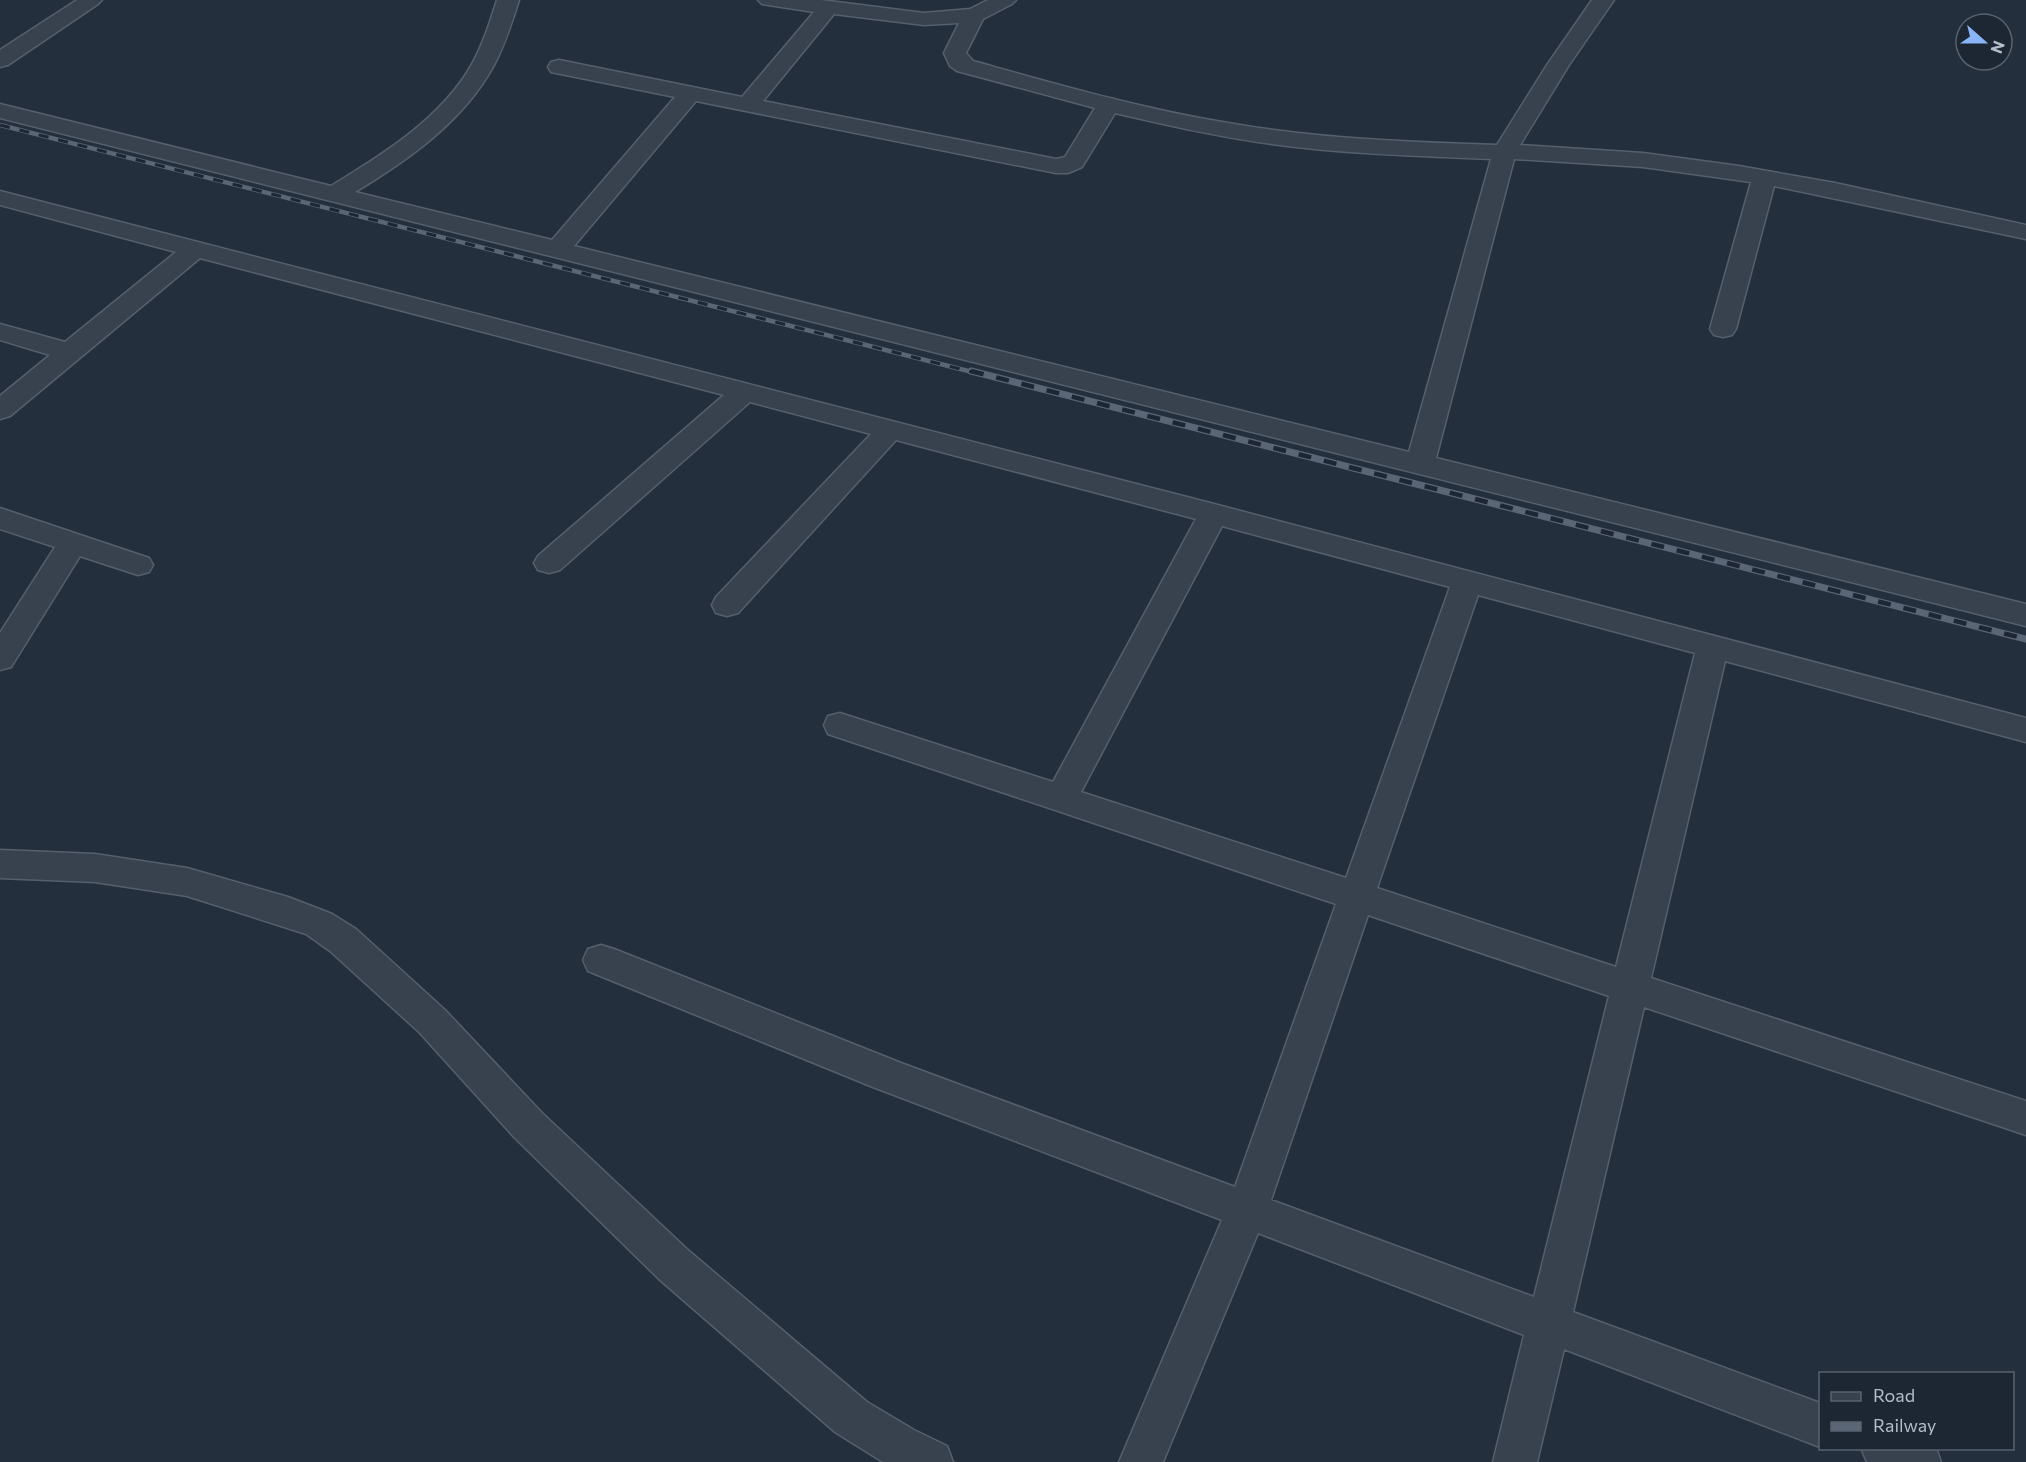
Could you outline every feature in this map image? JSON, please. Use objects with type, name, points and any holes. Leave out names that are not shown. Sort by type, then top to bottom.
[{"type":"street","points":[[0,60],[91,0]]},
{"type":"street","points":[[334,194],[374,170],[422,134],[458,100],[479,71],[497,34],[508,0]]},
{"type":"street","points":[[769,0],[924,19],[974,15],[1005,0]]},
{"type":"street","points":[[1420,464],[1504,153],[1558,65],[1603,0]]},
{"type":"street","points":[[748,105],[829,7]]},
{"type":"street","points":[[974,15],[955,53],[958,61],[965,66],[1109,104],[1269,137],[1336,144],[1641,160],[1764,177],[2026,232]]},
{"type":"street","points":[[559,67],[1056,166],[1074,162],[1109,104]]},
{"type":"street","points":[[557,250],[691,93]]},
{"type":"street","points":[[0,111],[2026,615]]},
{"type":"street","points":[[1723,329],[1764,177]]},
{"type":"street","points":[[0,198],[1214,514],[2026,730]]},
{"type":"street","points":[[0,410],[195,249]]},
{"type":"street","points":[[0,332],[70,352]]},
{"type":"street","points":[[549,563],[744,393]]},
{"type":"street","points":[[727,605],[889,430]]},
{"type":"street","points":[[1061,798],[1214,514]]},
{"type":"street","points":[[0,518],[138,565]]},
{"type":"street","points":[[0,659],[73,543]]},
{"type":"street","points":[[1141,1462],[1246,1210],[1467,582]]},
{"type":"street","points":[[1515,1462],[1628,986],[1712,648]]},
{"type":"street","points":[[840,725],[2026,1118]]},
{"type":"street","points":[[0,864],[95,868],[186,882],[288,912],[319,924],[343,940],[432,1021],[528,1125],[674,1265],[851,1417],[898,1446],[931,1462]]},
{"type":"street","points":[[601,960],[887,1075],[1819,1424]]},
{"type":"street","points":[[1886,1450],[1919,1462]]},
{"type":"railway","points":[[0,125],[976,373]]},
{"type":"railway","points":[[971,371],[2026,639]]}]
